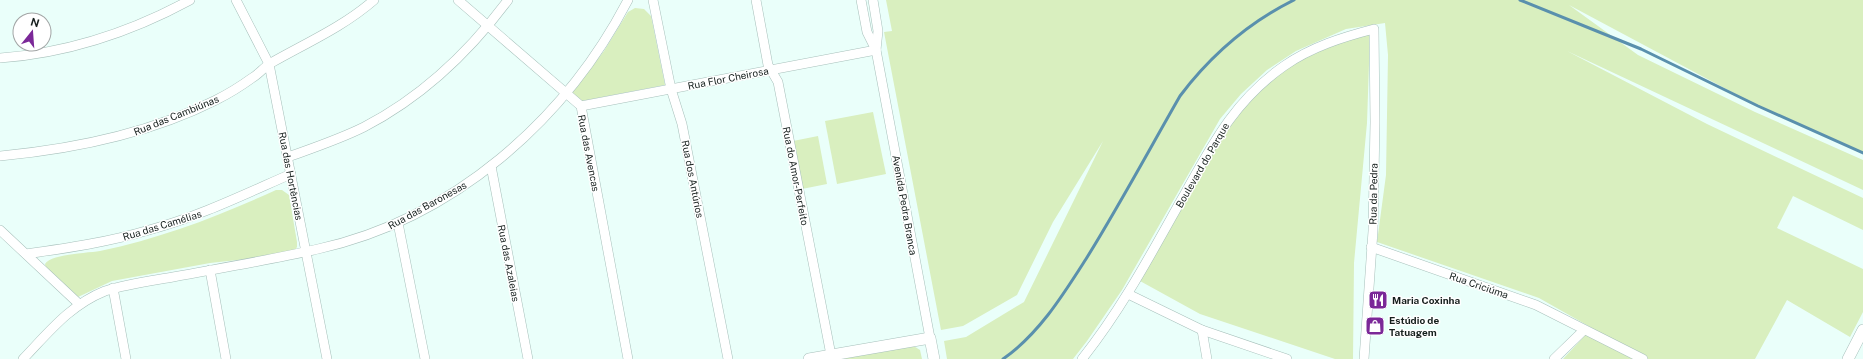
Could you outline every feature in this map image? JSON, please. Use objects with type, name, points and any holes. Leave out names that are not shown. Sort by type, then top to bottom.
[{"type":"street","points":[[0,58],[42,53],[94,41],[144,24],[190,0]]},
{"type":"street","name":"Rua das Hortências","points":[[236,0],[269,64],[327,359]]},
{"type":"street","name":"Rua das Cambiúnas","points":[[0,156],[63,149],[132,133],[216,100],[252,78],[269,64],[345,22],[374,0]]},
{"type":"street","name":"Rua das Avencas","points":[[458,0],[581,106],[628,359]]},
{"type":"street","points":[[288,157],[364,127],[396,107],[443,72],[461,56],[488,26],[508,0]]},
{"type":"street","name":"Rua das Baronesas","points":[[24,359],[56,325],[79,304],[92,296],[113,288],[306,252],[362,237],[398,223],[442,198],[491,166],[531,132],[566,94],[600,48],[628,0]]},
{"type":"street","name":"Rua dos Antúrios","points":[[653,0],[671,89],[682,124],[728,359]]},
{"type":"street","name":"Rua do Amor-Perfeito","points":[[756,0],[770,70],[778,82],[831,355]]},
{"type":"street","name":"Avenida Pedra Branca","points":[[861,0],[867,32],[876,50],[934,359]]},
{"type":"street","name":"Avenida Pedra Branca","points":[[873,0],[878,31],[876,50]]},
{"type":"street","name":"Rua da Pedra","points":[[1364,359],[1371,247],[1375,122],[1374,29]]},
{"type":"street","name":"Boulevard do Parque","points":[[1082,359],[1128,294],[1214,142],[1226,123],[1246,99],[1271,76],[1299,57],[1348,36],[1374,29]]},
{"type":"street","name":"Rua Flor Cheirosa","points":[[581,106],[876,50]]},
{"type":"street","name":"Rua das Azaleias","points":[[491,166],[528,359]]},
{"type":"street","name":"Rua das Camélias","points":[[26,254],[93,244],[150,230],[203,212],[291,174]]},
{"type":"street","points":[[398,223],[425,359]]},
{"type":"street","points":[[0,230],[79,304]]},
{"type":"street","name":"Rua Criciúma","points":[[1371,247],[1536,305],[1643,359]]},
{"type":"street","points":[[210,270],[226,359]]},
{"type":"street","points":[[113,288],[126,359]]},
{"type":"street","points":[[1128,294],[1202,330],[1287,359]]},
{"type":"street","points":[[1202,330],[1207,359]]},
{"type":"street","points":[[1554,359],[1584,330]]},
{"type":"street","points":[[1848,359],[1863,330]]},
{"type":"street","points":[[810,359],[930,338]]},
{"type":"green space","points":[[886,0],[1863,0],[1863,153],[1758,106],[1569,5],[1638,55],[1755,112],[1863,160],[1863,190],[1567,51],[1707,124],[1863,198],[1863,230],[1793,196],[1777,228],[1863,269],[1863,312],[1850,337],[1787,300],[1755,359],[1563,359],[1592,328],[1539,298],[1377,242],[1386,175],[1388,55],[1385,23],[1346,29],[1296,51],[1267,70],[1241,94],[1220,119],[1122,290],[1073,359],[947,359],[944,341],[966,337],[1024,302],[1103,141],[1053,222],[1017,295],[963,326],[941,330],[884,32],[892,31]]},
{"type":"green space","points":[[635,8],[644,9],[651,16],[665,85],[582,101],[572,93],[604,51],[628,12]]},
{"type":"green space","points":[[1370,34],[1367,123],[1354,263],[1353,359],[1335,359],[1200,314],[1140,281],[1227,129],[1261,89],[1296,63],[1332,46]]},
{"type":"green space","points":[[873,112],[886,174],[837,184],[825,121]]},
{"type":"green space","points":[[818,136],[827,184],[802,189],[793,141]]},
{"type":"green space","points":[[276,190],[282,190],[289,195],[297,242],[297,247],[292,254],[210,263],[112,281],[78,297],[75,296],[46,268],[45,264],[54,258],[70,254],[100,251],[146,240],[233,209]]},
{"type":"green space","points":[[912,345],[920,350],[922,359],[834,359]]},
{"type":"waterway","points":[[1003,359],[1016,349],[1039,326],[1068,286],[1110,219],[1180,96],[1192,81],[1231,41],[1261,19],[1294,0]]},
{"type":"waterway","points":[[1520,0],[1641,49],[1758,106],[1863,153]]},
{"type":"place","name":"Maria Coxinha","points":[[1378,300]]},
{"type":"place","name":"Estúdio de Tatuagem","points":[[1375,326]]}]
